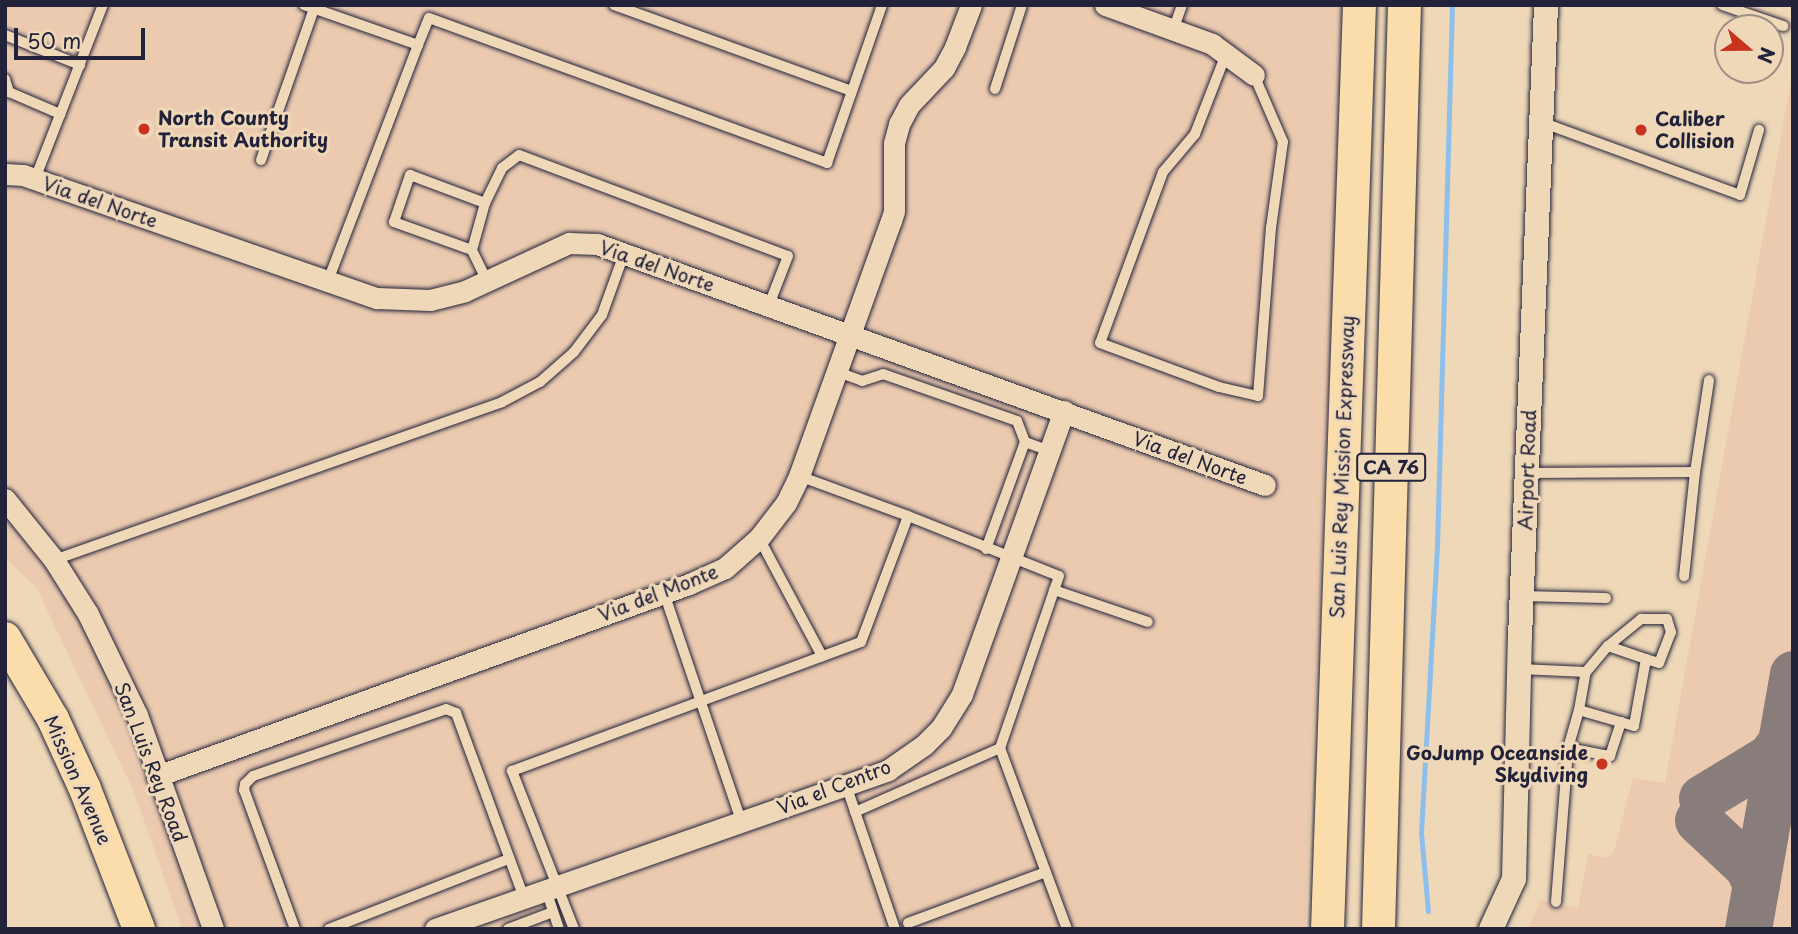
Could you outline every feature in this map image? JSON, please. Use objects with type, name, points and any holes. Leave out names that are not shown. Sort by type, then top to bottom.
[{"type":"highway","name":"San Luis Rey Mission Expressway","points":[[1327,929],[1359,5]]},
{"type":"highway","name":"CA 76","points":[[1378,929],[1404,5]]},
{"type":"main road","name":"Mission Avenue","points":[[5,638],[53,719],[74,764],[139,929]]},
{"type":"street","name":"Via del Monte","points":[[157,776],[664,593],[725,568],[759,538],[786,503],[799,476],[894,211],[894,143],[899,124],[909,105],[944,68],[971,5]]},
{"type":"street","points":[[1105,5],[1212,44],[1254,75]]},
{"type":"street","name":"Airport Road","points":[[1491,929],[1514,879],[1522,596],[1546,5]]},
{"type":"street","name":"Via del Norte","points":[[5,174],[35,179],[377,298],[430,300],[465,291],[569,243],[597,244],[849,332],[1265,485]]},
{"type":"street","name":"Via el Centro","points":[[435,929],[888,770],[924,746],[941,728],[962,694],[1064,411]]},
{"type":"street","name":"San Luis Rey Road","points":[[5,499],[54,560],[88,614],[131,703],[213,929]]},
{"type":"lane","points":[[35,179],[103,5]]},
{"type":"lane","points":[[328,281],[433,5]]},
{"type":"lane","points":[[614,5],[852,91]]},
{"type":"lane","points":[[429,18],[827,163],[882,5]]},
{"type":"lane","points":[[995,89],[1022,5]]},
{"type":"lane","points":[[1173,30],[1182,5]]},
{"type":"lane","points":[[1723,5],[1749,14]]},
{"type":"lane","points":[[261,160],[309,7],[418,45]]},
{"type":"lane","points":[[5,35],[80,65]]},
{"type":"lane","points":[[1226,54],[1195,134],[1163,172],[1100,343],[1219,387],[1258,396],[1271,228],[1283,142],[1254,75]]},
{"type":"lane","points":[[5,79],[9,92],[60,114]]},
{"type":"lane","points":[[1541,122],[1740,195],[1759,130]]},
{"type":"lane","points":[[487,281],[472,250],[485,203],[502,168],[519,155],[788,256],[769,305]]},
{"type":"lane","points":[[472,250],[394,222],[410,175],[485,203]]},
{"type":"lane","points":[[54,560],[502,402],[540,382],[574,352],[602,315],[624,254]]},
{"type":"lane","points":[[835,371],[862,381],[883,374],[1017,421],[1025,442],[986,549]]},
{"type":"lane","points":[[1684,576],[1695,472],[1709,380]]},
{"type":"lane","points":[[1025,442],[1050,451]]},
{"type":"lane","points":[[1527,473],[1695,472]]},
{"type":"lane","points":[[799,476],[1059,576],[1000,748],[1067,929]]},
{"type":"lane","points":[[574,929],[552,888],[512,771],[861,642],[908,516]]},
{"type":"lane","points":[[759,538],[822,656]]},
{"type":"lane","points":[[1055,590],[1148,622]]},
{"type":"lane","points":[[664,593],[741,821]]},
{"type":"lane","points":[[1522,596],[1606,598]]},
{"type":"lane","points":[[1556,902],[1568,748],[1586,672],[1608,646],[1641,619],[1667,620],[1671,632],[1659,663],[1608,646]]},
{"type":"lane","points":[[1579,710],[1634,726],[1646,659]]},
{"type":"lane","points":[[1520,669],[1586,672]]},
{"type":"lane","points":[[295,929],[244,790],[245,783],[253,776],[446,709],[456,713],[524,898]]},
{"type":"lane","points":[[1568,748],[1610,755],[1621,722]]},
{"type":"lane","points":[[855,812],[1000,748]]},
{"type":"lane","points":[[846,785],[895,929]]},
{"type":"lane","points":[[328,929],[509,859]]},
{"type":"lane","points":[[908,923],[1046,872]]},
{"type":"lane","points":[[552,888],[553,912],[559,929]]},
{"type":"lane","points":[[508,929],[553,912]]},
{"type":"shaded area","points":[[5,5],[1346,5],[1305,929],[182,929],[134,792],[36,587],[5,558]]},
{"type":"shaded area","points":[[1793,70],[1793,929],[1528,929],[1540,900],[1578,908],[1588,854],[1606,858],[1614,852],[1633,778],[1665,783]]},
{"type":"waterway","points":[[1428,911],[1421,833],[1437,546],[1452,5]]},
{"type":"taxiway","points":[[1748,929],[1793,674]]},
{"type":"taxiway","points":[[1702,798],[1770,757],[1781,742]]},
{"type":"taxiway","points":[[1698,820],[1748,867],[1756,884]]},
{"type":"place","name":"North County Transit Authority","points":[[144,129]]},
{"type":"place","name":"Caliber Collision","points":[[1641,130]]},
{"type":"place","name":"GoJump Oceanside Skydiving","points":[[1602,764]]}]
